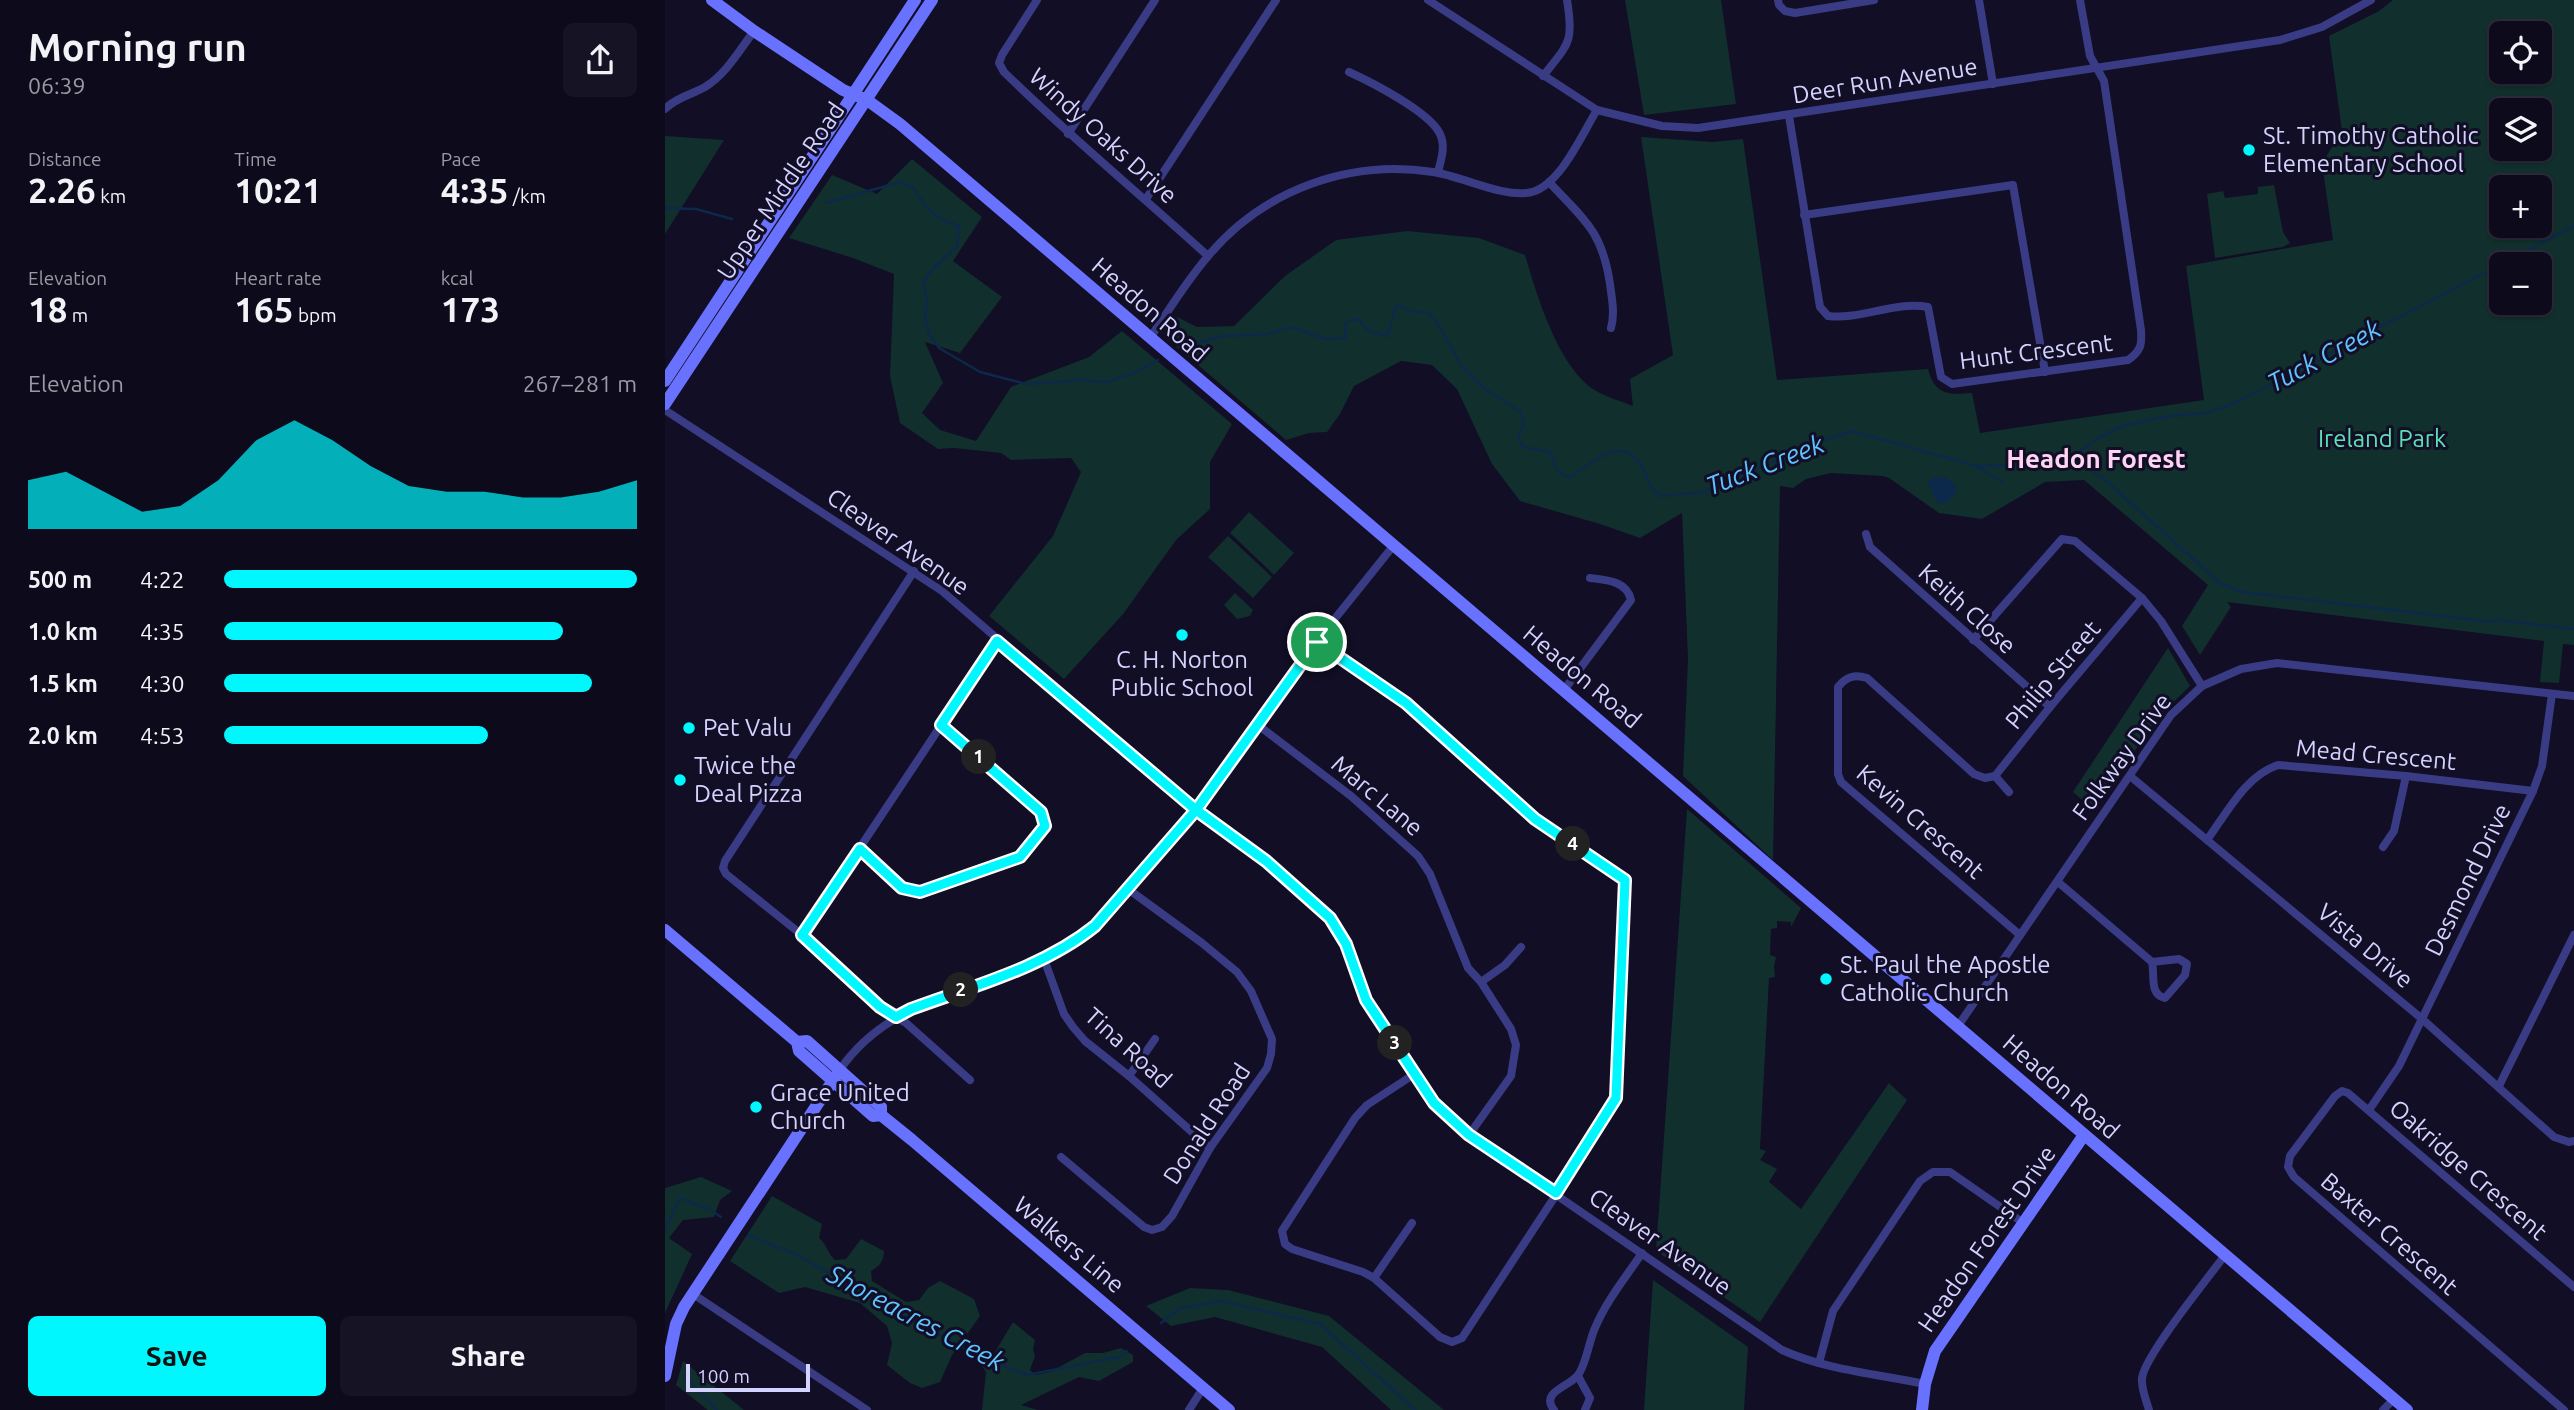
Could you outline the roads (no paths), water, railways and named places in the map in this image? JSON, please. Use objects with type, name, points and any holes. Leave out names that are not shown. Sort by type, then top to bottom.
[{"type":"street","name":"Headon Road","points":[[712,0],[754,31],[853,94],[867,100],[900,124],[2407,1410]]},
{"type":"street","name":"Upper Middle Road","points":[[665,381],[915,0]]},
{"type":"street","name":"Upper Middle Road","points":[[665,404],[932,0]]},
{"type":"street","name":"Windy Oaks Drive","points":[[1037,0],[999,63],[1004,72],[1069,135],[1146,199],[1208,256]]},
{"type":"street","points":[[1069,135],[1155,0]]},
{"type":"street","points":[[1146,199],[1276,0]]},
{"type":"street","name":"Deer Run Avenue","points":[[1429,0],[1597,110],[1662,126],[1698,128],[2280,40],[2322,27],[2371,0]]},
{"type":"street","points":[[1542,76],[1568,43],[1572,29],[1567,0]]},
{"type":"street","points":[[1778,0],[1785,11],[1795,13],[1874,0]]},
{"type":"street","points":[[1979,0],[1993,84]]},
{"type":"street","name":"Hunt Crescent","points":[[1789,116],[1820,307],[1828,316],[1842,317],[1912,304],[1928,307],[1941,377],[1952,384],[2129,360],[2138,353],[2142,344],[2104,81],[2089,56],[2080,0]]},
{"type":"street","points":[[665,108],[722,74],[754,31]]},
{"type":"street","points":[[1349,72],[1402,101],[1436,128],[1441,136],[1443,149],[1438,172]]},
{"type":"street","points":[[1150,338],[1208,256],[1233,229],[1283,194],[1347,173],[1381,169],[1438,172],[1507,192],[1532,192],[1560,172],[1597,110]]},
{"type":"street","points":[[1549,182],[1595,232],[1604,249],[1615,314],[1611,328]]},
{"type":"street","points":[[1804,215],[2013,185],[2045,372]]},
{"type":"street","name":"Cleaver Avenue","points":[[665,410],[942,591],[1196,810],[1266,861],[1330,918],[1346,944],[1366,1000],[1434,1103],[1469,1135],[1763,1338],[1800,1358],[1925,1384]]},
{"type":"street","name":"Keith Close","points":[[1865,534],[1870,547],[2050,707]]},
{"type":"street","points":[[1973,640],[2062,539],[2075,541],[2142,598],[2161,621],[2202,686]]},
{"type":"street","points":[[665,1376],[677,1324],[693,1294],[836,1076],[858,1048],[896,1017],[911,1009],[1044,959],[1079,939],[1095,926],[1196,810],[1317,642],[1394,545]]},
{"type":"street","points":[[914,571],[725,861],[723,868],[726,874],[802,935],[880,1007],[896,1017],[970,1080]]},
{"type":"street","points":[[1564,690],[1631,600],[1629,592],[1620,584],[1590,578]]},
{"type":"street","name":"Philip Street","points":[[1995,776],[2142,598]]},
{"type":"street","points":[[802,935],[997,641]]},
{"type":"street","points":[[1317,642],[1406,703],[1535,819],[1625,880],[1616,1098],[1462,1338],[1452,1342],[1440,1337],[1374,1278],[1344,1264],[1292,1249],[1285,1244],[1282,1231],[1355,1118],[1367,1105],[1416,1073]]},
{"type":"street","name":"Folkway Drive","points":[[1958,1026],[2171,715],[2202,686],[2241,669],[2277,663],[2574,696]]},
{"type":"street","name":"Kevin Crescent","points":[[1995,776],[1985,778],[1974,774],[1867,678],[1857,675],[1844,680],[1838,687],[1838,774],[1841,782],[2020,935]]},
{"type":"street","name":"Desmond Drive","points":[[2369,1110],[2399,1066],[2533,791],[2542,766],[2552,694]]},
{"type":"street","points":[[860,849],[902,888],[920,892],[1020,857],[1045,826],[1041,812],[941,725]]},
{"type":"street","name":"Marc Lane","points":[[1258,725],[1352,796],[1418,856],[1430,874],[1468,968],[1481,982],[1511,1029],[1516,1045],[1511,1076],[1469,1135]]},
{"type":"street","name":"Mead Crescent","points":[[2207,840],[2249,782],[2263,770],[2278,765],[2533,791]]},
{"type":"street","points":[[1995,776],[2008,792]]},
{"type":"street","name":"Vista Drive","points":[[2130,776],[2421,1018],[2554,1136],[2569,1142],[2574,1141]]},
{"type":"street","points":[[2383,847],[2394,831],[2406,776]]},
{"type":"street","points":[[2058,882],[2152,962],[2155,993],[2165,998],[2185,975],[2187,964],[2179,959],[2152,962]]},
{"type":"street","name":"Donald Road","points":[[1061,1157],[1144,1227],[1152,1230],[1162,1227],[1172,1216],[1210,1148],[1266,1068],[1271,1054],[1272,1039],[1251,991],[1237,972],[1128,889]]},
{"type":"street","name":"Walkers Line","points":[[665,930],[797,1042],[799,1051],[881,1107],[881,1115],[1086,1286],[1229,1410]]},
{"type":"street","points":[[2499,1086],[2574,935]]},
{"type":"street","points":[[1481,982],[1505,965],[1521,947]]},
{"type":"street","name":"Tina Road","points":[[1044,959],[1065,1014],[1085,1041],[1210,1148]]},
{"type":"street","points":[[1129,1076],[1155,1039]]},
{"type":"street","name":"Baxter Crescent","points":[[2369,1110],[2348,1093],[2342,1091],[2335,1096],[2290,1156],[2288,1167],[2294,1177],[2564,1410]]},
{"type":"street","name":"Oakridge Crescent","points":[[2369,1110],[2574,1287]]},
{"type":"street","name":"Headon Forest Drive","points":[[1922,1410],[1925,1384],[1935,1351],[2084,1135]]},
{"type":"street","points":[[1819,1363],[1833,1311],[1920,1181],[1933,1172],[1950,1172],[2022,1222]]},
{"type":"street","points":[[1374,1278],[1412,1223]]},
{"type":"street","points":[[1554,1410],[1550,1400],[1553,1393],[1578,1376],[1604,1310],[1642,1253]]},
{"type":"street","points":[[2148,1410],[2142,1376],[2149,1361],[2188,1303],[2225,1255]]},
{"type":"street","points":[[693,1294],[867,1410]]},
{"type":"street","points":[[1578,1376],[1590,1398],[1585,1410]]},
{"type":"street","points":[[1189,1410],[1203,1388]]},
{"type":"street","points":[[2383,1410],[2394,1399]]},
{"type":"water","points":[[1932,477],[1945,477],[1957,486],[1955,495],[1944,504],[1937,502],[1928,483]]},
{"type":"waterway","name":"Tuck Creek","points":[[826,203],[900,182],[914,188],[937,216],[959,226],[957,246],[923,282],[927,301],[925,320],[929,333],[939,348],[980,372],[1026,384],[1081,380],[1107,382],[1134,373],[1158,360]]},
{"type":"waterway","name":"Tuck Creek","points":[[665,208],[696,209],[732,219]]},
{"type":"waterway","name":"Tuck Creek","points":[[1179,348],[1222,336],[1267,334],[1291,327],[1326,339],[1345,338],[1345,324],[1353,319],[1359,320],[1369,331],[1388,336],[1396,305],[1411,311],[1430,313],[1462,367],[1484,388],[1521,412],[1524,422],[1518,438],[1523,447],[1550,452],[1559,472],[1571,477],[1596,459],[1615,452],[1624,452],[1640,463],[1652,488],[1660,496],[1703,492],[1852,431],[1976,466],[2051,464],[2066,461],[2100,437],[2125,425],[2169,416],[2206,413],[2235,403],[2574,226]]},
{"type":"waterway","name":"Tuck Creek","points":[[2066,461],[2089,469],[2104,479],[2221,584],[2243,592],[2492,622],[2497,620],[2574,629]]},
{"type":"waterway","name":"Tuck Creek","points":[[1978,467],[2002,482]]},
{"type":"waterway","name":"Shoreacres Creek","points":[[665,1229],[680,1198],[711,1210],[721,1217]]},
{"type":"waterway","name":"Shoreacres Creek","points":[[748,1235],[797,1255],[974,1354],[1027,1375],[1119,1357],[1127,1351]]},
{"type":"waterway","name":"Shoreacres Creek","points":[[1161,1323],[1180,1308],[1222,1301],[1320,1324],[1415,1410]]},
{"type":"waterway","name":"Shoreacres Creek","points":[[685,1376],[717,1410]]},
{"type":"place","name":"St. Timothy Catholic Elementary School","points":[[2249,150]]},
{"type":"place","name":"C. H. Norton Public School","points":[[1182,635]]},
{"type":"place","name":"Pet Valu","points":[[689,728]]},
{"type":"place","name":"Twice the Deal Pizza","points":[[680,780]]},
{"type":"place","name":"St. Paul the Apostle Catholic Church","points":[[1826,979]]},
{"type":"place","name":"Grace United Church","points":[[756,1107]]},
{"type":"district","name":"Headon Forest","points":[[2096,459]]},
{"type":"park label","name":"Ireland Park","points":[[2382,439]]}]
